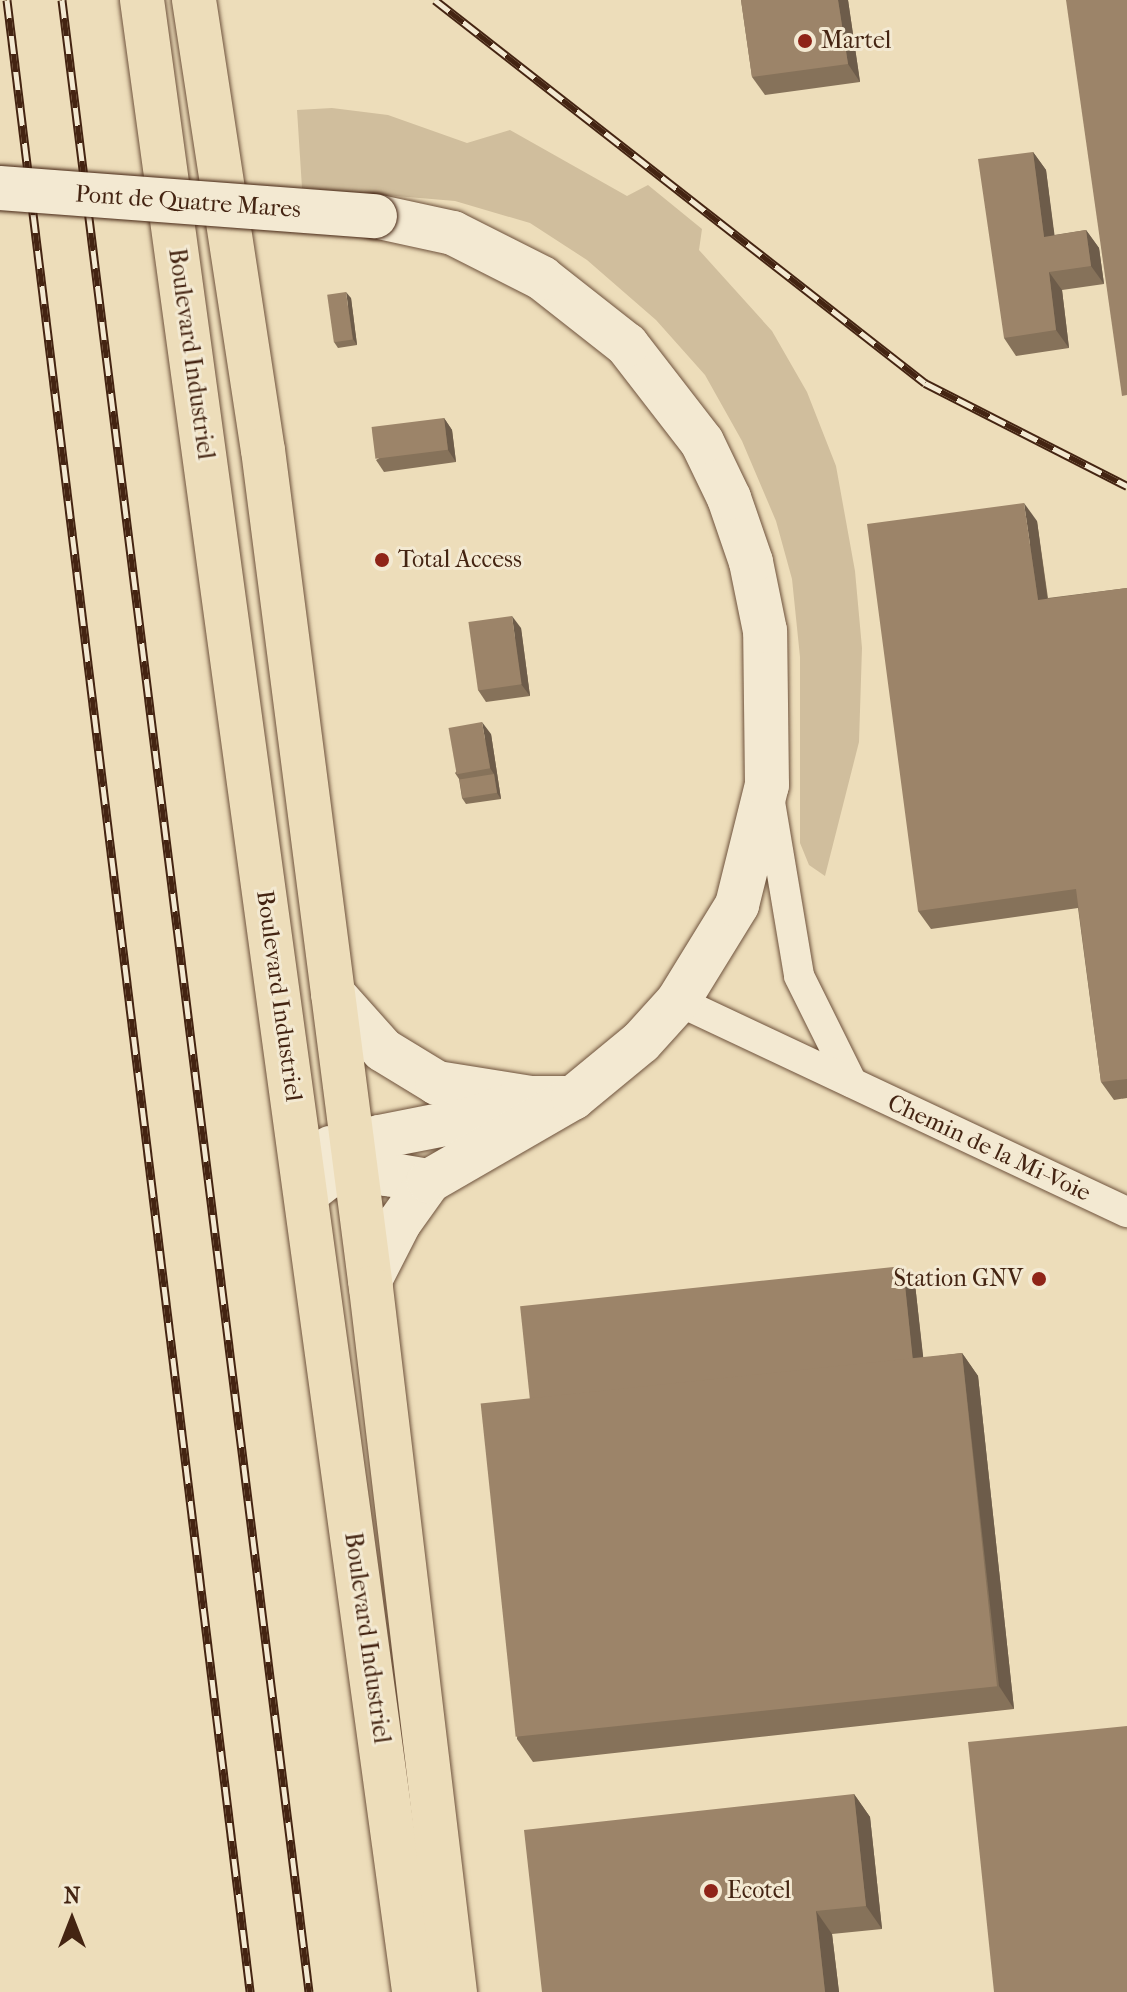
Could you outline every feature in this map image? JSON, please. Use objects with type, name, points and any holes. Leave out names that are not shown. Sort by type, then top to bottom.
[{"type":"main road","name":"Boulevard Industriel","points":[[142,0],[414,1992]]},
{"type":"main road","name":"Boulevard Industriel","points":[[194,0],[263,450],[370,1280],[455,1992]]},
{"type":"main road","name":"Pont de Quatre Mares","points":[[0,188],[375,216],[453,233],[542,278],[627,345],[694,430],[729,498],[751,562],[765,631],[767,785],[737,905],[678,1001],[641,1042],[552,1098]]},
{"type":"main road","points":[[333,994],[383,1050],[412,1070],[468,1090],[552,1098]]},
{"type":"main road","points":[[307,1193],[388,1134],[471,1119],[552,1098]]},
{"type":"main road","points":[[370,1280],[399,1223],[429,1181],[552,1098]]},
{"type":"main road","points":[[299,1134],[387,1174],[429,1181]]},
{"type":"street","points":[[767,785],[799,976],[852,1083]]},
{"type":"street","name":"Chemin de la Mi-Voie","points":[[678,1001],[1127,1212]]},
{"type":"shaded area","points":[[332,108],[388,115],[467,143],[510,130],[627,196],[648,185],[702,229],[699,250],[772,331],[807,392],[836,466],[855,571],[862,648],[859,742],[825,876],[809,865],[800,843],[800,657],[792,579],[776,521],[742,441],[705,375],[656,320],[587,260],[530,223],[455,201],[302,188],[297,110]]},
{"type":"building","name":"Martel","points":[[741,0],[838,0],[848,64],[752,77]]},
{"type":"building","points":[[1066,0],[1127,0],[1127,395],[1122,396]]},
{"type":"building","points":[[1033,152],[1044,237],[1086,230],[1091,266],[1049,272],[1056,330],[1004,338],[978,159]]},
{"type":"building","points":[[346,292],[353,340],[334,342],[327,295]]},
{"type":"building","points":[[444,418],[448,450],[375,459],[372,427]]},
{"type":"building","points":[[1024,503],[1038,600],[1127,588],[1127,1079],[1101,1082],[1076,889],[918,911],[867,524]]},
{"type":"building","points":[[512,616],[522,684],[478,690],[468,622]]},
{"type":"building","points":[[482,722],[490,768],[457,774],[449,728]]},
{"type":"building","points":[[494,774],[497,793],[462,798],[459,779]]},
{"type":"building","points":[[903,1266],[913,1359],[530,1400],[520,1306]]},
{"type":"building","points":[[962,1353],[997,1686],[516,1737],[481,1404]]},
{"type":"building","points":[[1127,1726],[1127,1992],[994,1992],[968,1742]]},
{"type":"building","name":"Ecotel","points":[[854,1794],[866,1906],[816,1911],[825,1992],[542,1992],[524,1830]]},
{"type":"railway","points":[[7,0],[250,1992]]},
{"type":"railway","points":[[62,0],[309,1992]]},
{"type":"railway","points":[[435,0],[925,383],[1127,486]]},
{"type":"place","name":"Martel","points":[[805,41]]},
{"type":"place","name":"Total Access","points":[[382,560]]},
{"type":"place","name":"Station GNV","points":[[1039,1279]]},
{"type":"place","name":"Ecotel","points":[[711,1891]]}]
